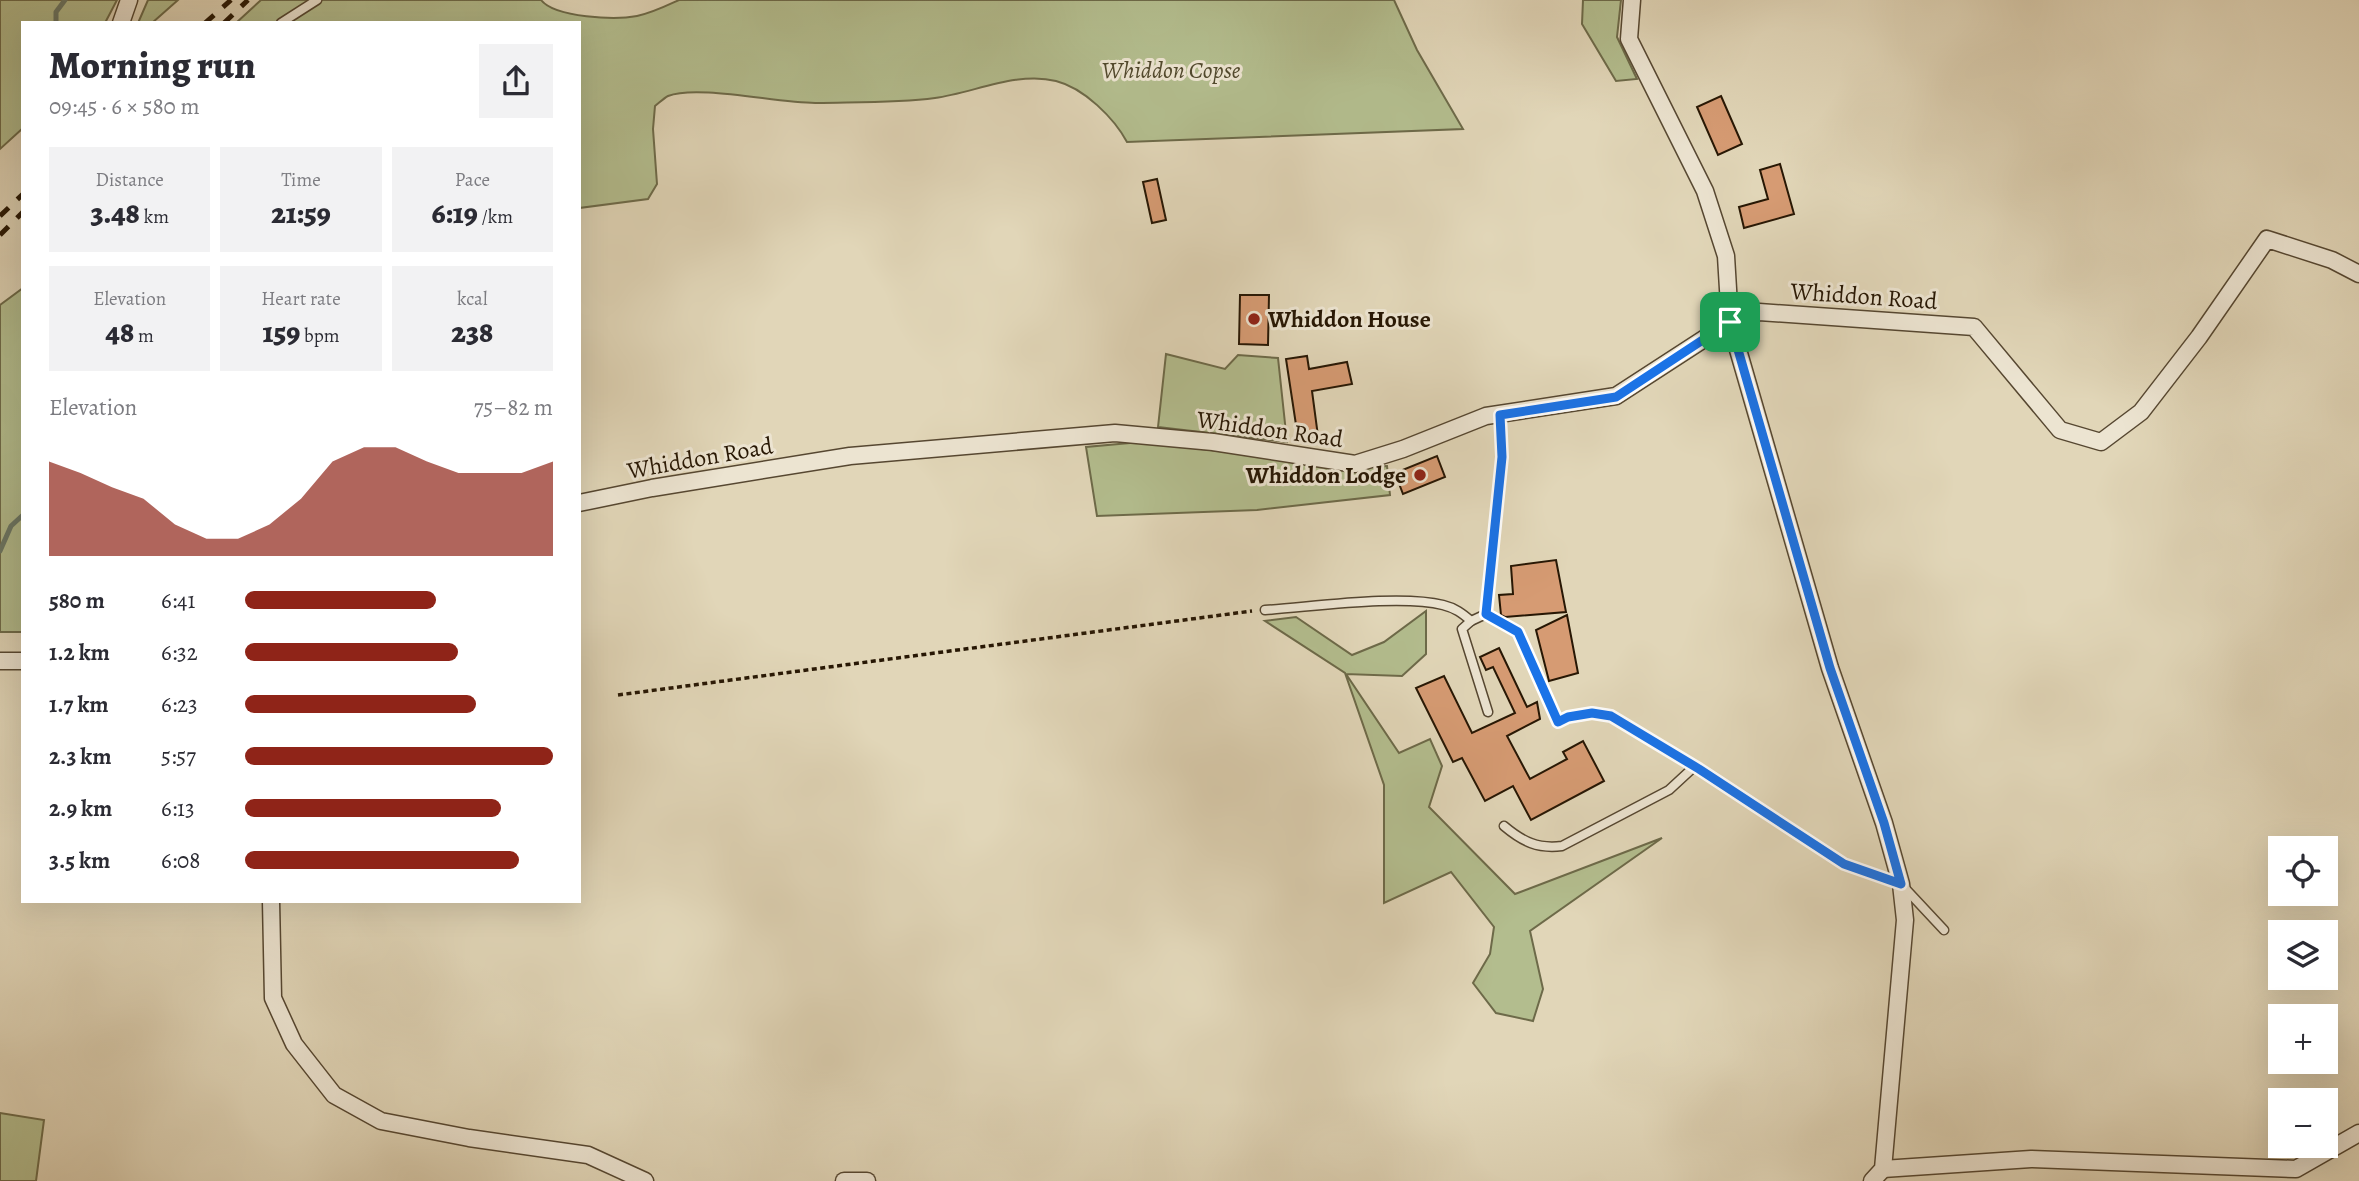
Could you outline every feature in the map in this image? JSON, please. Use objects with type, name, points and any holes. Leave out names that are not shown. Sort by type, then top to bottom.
[{"type":"street","points":[[122,21],[129,0]]},
{"type":"street","points":[[1632,0],[1629,39],[1705,191],[1726,256],[1730,322],[1830,668],[1884,823],[1901,884],[1905,920],[1878,1175],[2031,1159],[2296,1169],[2359,1133]]},
{"type":"street","name":"Whiddon Road","points":[[581,503],[652,488],[850,456],[1115,433],[1213,442],[1355,464],[1403,450],[1486,416],[1616,397],[1730,322],[1759,312],[1974,327],[2060,430],[2101,442],[2141,412],[2199,337],[2267,239],[2332,260],[2359,274]]},
{"type":"street","points":[[0,661],[21,661]]},
{"type":"street","points":[[271,903],[273,998],[294,1044],[334,1095],[381,1121],[469,1138],[588,1155],[645,1181]]},
{"type":"street","points":[[844,1181],[867,1181]]},
{"type":"lane","points":[[284,21],[317,0]]},
{"type":"lane","points":[[1486,614],[1502,457],[1500,415]]},
{"type":"lane","points":[[1265,610],[1387,602],[1440,604],[1457,609],[1471,621]]},
{"type":"lane","points":[[1486,614],[1462,629],[1488,712]]},
{"type":"lane","points":[[1486,614],[1518,632],[1558,722],[1568,717],[1592,713],[1611,716],[1695,766],[1844,864],[1901,884],[1944,930]]},
{"type":"lane","points":[[1504,826],[1521,840],[1544,848],[1562,846],[1669,790],[1695,766]]},
{"type":"path","points":[[618,695],[1265,610]]},
{"type":"green space","points":[[0,0],[117,0],[106,21],[21,21],[21,130],[0,149]]},
{"type":"green space","points":[[148,0],[178,0],[154,21],[139,21]]},
{"type":"green space","name":"Whiddon Copse","points":[[261,0],[541,0],[559,11],[615,18],[643,15],[679,0],[1394,0],[1417,50],[1463,129],[1127,142],[1106,114],[1087,97],[1067,85],[1041,79],[1011,81],[935,98],[891,102],[817,103],[719,93],[682,93],[668,96],[655,106],[653,129],[657,184],[648,199],[581,208],[581,21],[238,21]]},
{"type":"green space","points":[[1583,0],[1621,0],[1617,37],[1637,79],[1616,81],[1582,24]]},
{"type":"green space","points":[[21,289],[21,632],[0,632],[0,305]]},
{"type":"green space","points":[[1166,354],[1225,369],[1238,355],[1278,358],[1287,442],[1158,427]]},
{"type":"green space","points":[[1141,442],[1355,467],[1387,466],[1390,495],[1257,510],[1097,516],[1086,447]]},
{"type":"green space","points":[[1426,611],[1426,654],[1402,676],[1346,674],[1399,753],[1430,739],[1442,766],[1429,807],[1515,894],[1662,838],[1530,931],[1543,989],[1533,1021],[1496,1013],[1473,983],[1490,954],[1494,927],[1451,872],[1384,903],[1384,785],[1345,673],[1265,621],[1296,617],[1352,655],[1384,642]]},
{"type":"green space","points":[[0,1113],[44,1120],[36,1181],[0,1181]]},
{"type":"building","points":[[1721,96],[1742,144],[1718,155],[1697,107]]},
{"type":"building","points":[[1780,164],[1794,214],[1744,228],[1739,207],[1768,199],[1760,170]]},
{"type":"building","points":[[1157,179],[1166,220],[1152,223],[1143,182]]},
{"type":"building","name":"Whiddon House","points":[[1240,295],[1269,295],[1268,345],[1239,344]]},
{"type":"building","points":[[1307,356],[1309,369],[1347,362],[1352,384],[1312,391],[1318,436],[1298,438],[1286,359]]},
{"type":"building","name":"Whiddon Lodge","points":[[1437,456],[1445,477],[1403,494],[1395,473]]},
{"type":"building","points":[[1556,560],[1566,612],[1505,617],[1501,615],[1499,595],[1513,594],[1511,566]]},
{"type":"building","points":[[1567,615],[1578,673],[1549,681],[1536,630]]},
{"type":"building","points":[[1499,648],[1527,707],[1537,702],[1540,719],[1507,736],[1530,779],[1567,759],[1563,752],[1583,741],[1604,781],[1531,820],[1513,786],[1485,801],[1462,758],[1453,762],[1416,688],[1444,676],[1472,733],[1515,713],[1493,667],[1486,670],[1480,657]]},
{"type":"waterway","points":[[56,21],[56,12],[65,0]]},
{"type":"waterway","points":[[0,551],[11,526],[21,517]]},
{"type":"railway","points":[[207,21],[231,0]]},
{"type":"railway","points":[[226,21],[248,0]]},
{"type":"railway","points":[[0,216],[21,196]]},
{"type":"railway","points":[[0,235],[21,214]]},
{"type":"place","name":"Whiddon House","points":[[1254,319]]},
{"type":"place","name":"Whiddon Lodge","points":[[1420,475]]},
{"type":"route","points":[[1730,322],[1830,668],[1884,823],[1901,884],[1844,864],[1699,769],[1611,716],[1592,713],[1568,717],[1558,722],[1518,632],[1486,614],[1502,457],[1500,415],[1616,397],[1730,322]]}]
